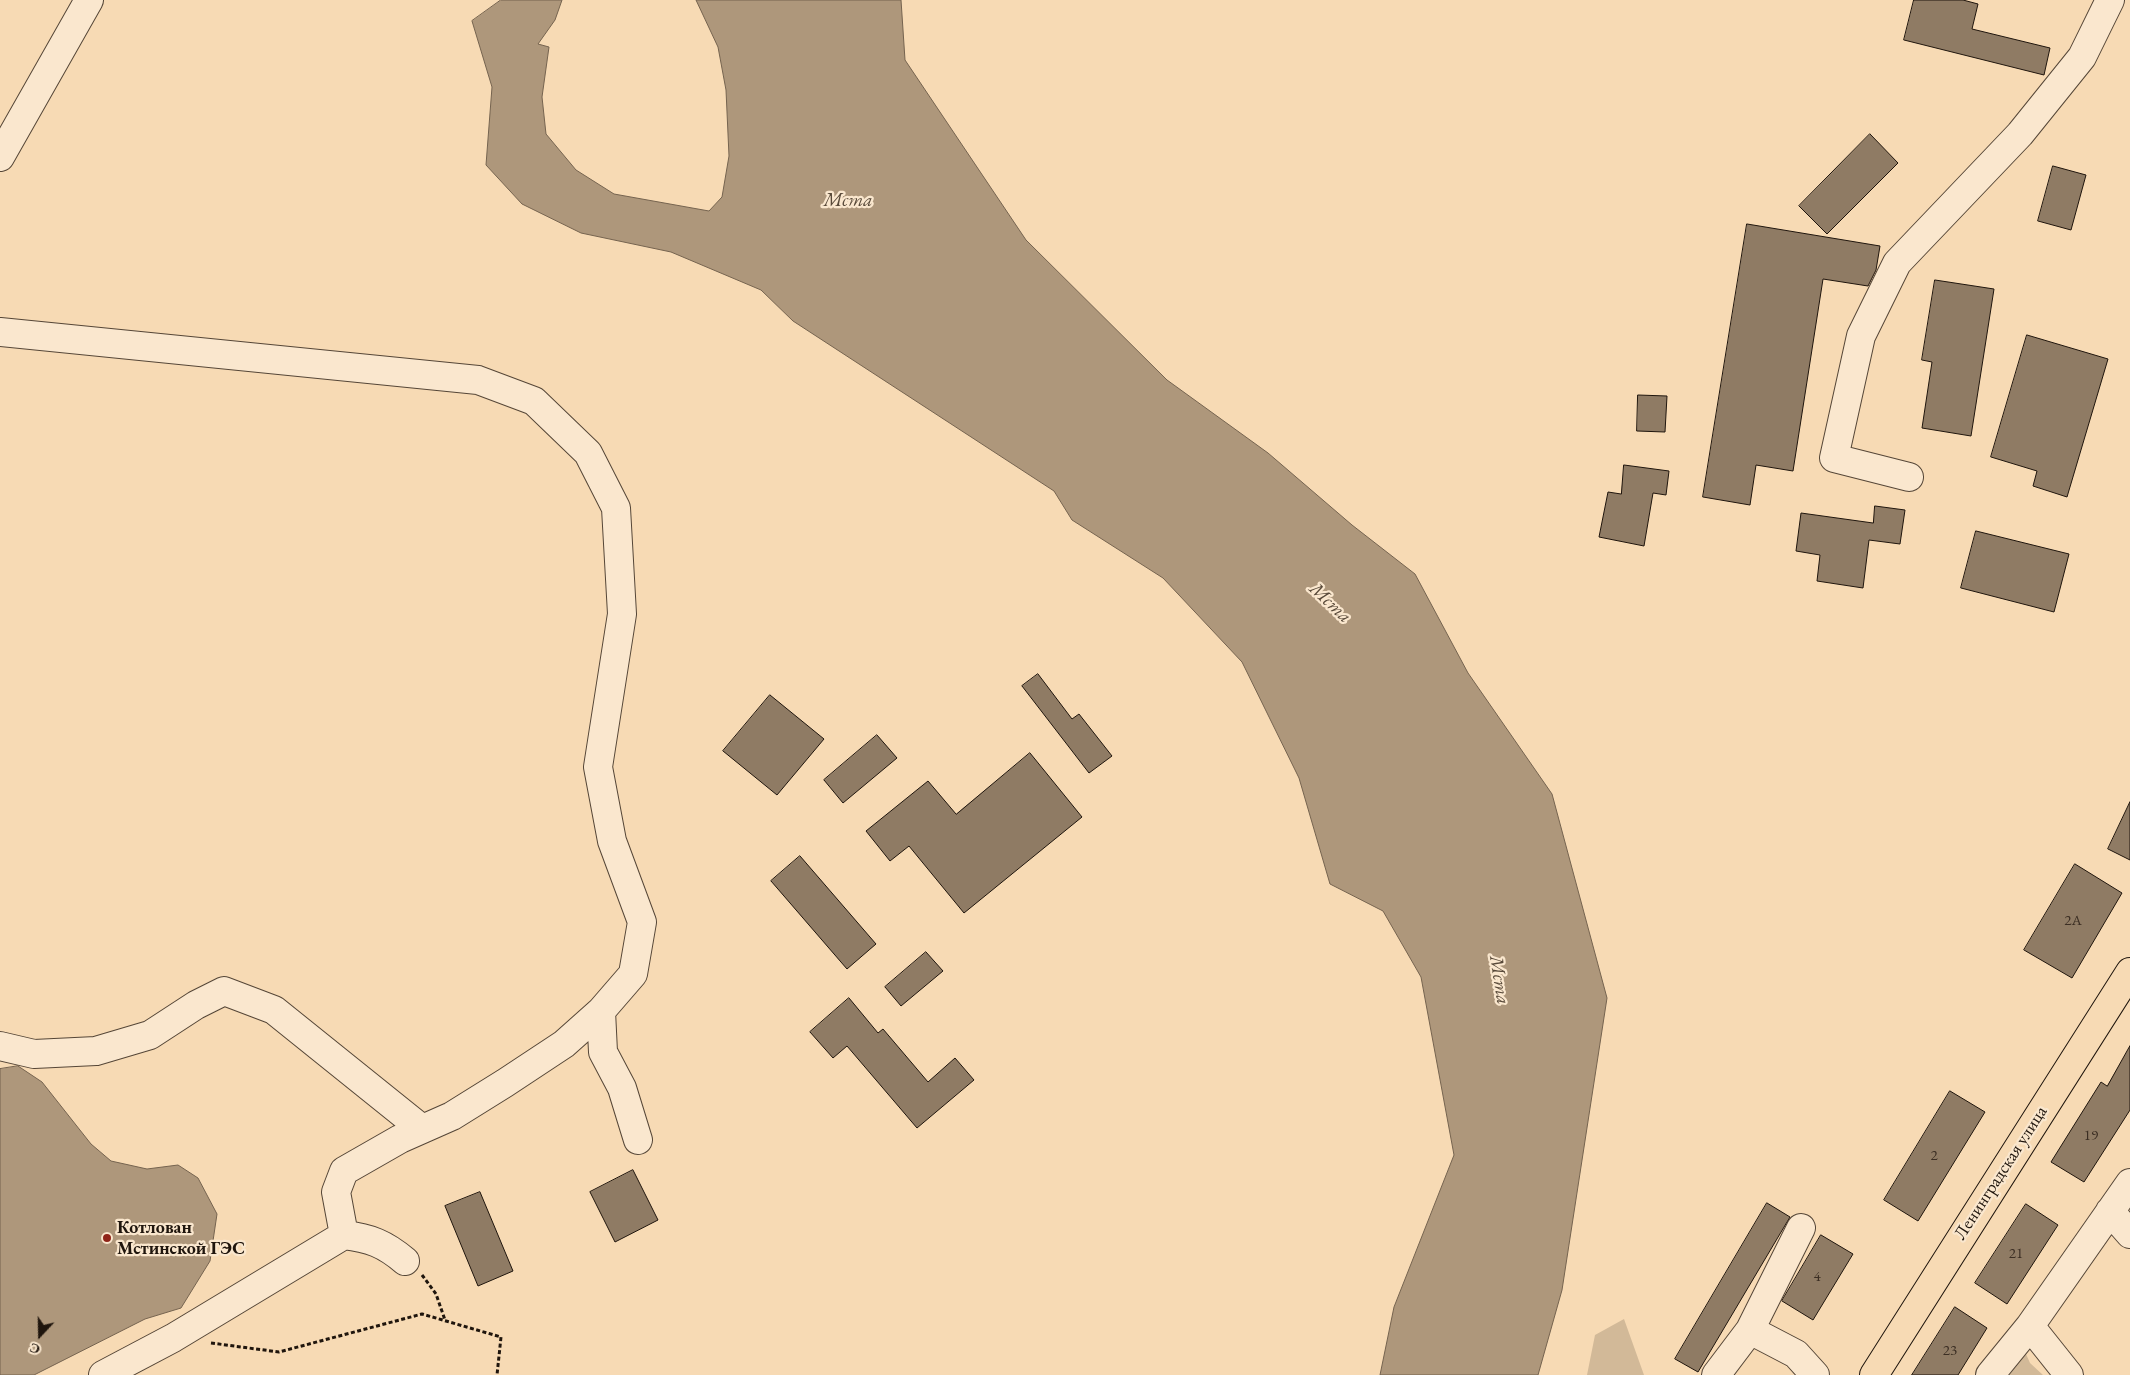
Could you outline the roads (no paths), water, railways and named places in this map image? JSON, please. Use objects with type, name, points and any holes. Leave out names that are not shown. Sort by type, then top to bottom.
[{"type":"main road","name":"Ленинградская улица","points":[[1874,1375],[2130,972]]},
{"type":"street","points":[[0,157],[89,0]]},
{"type":"street","points":[[1909,477],[1834,458],[1861,336],[1898,263],[2020,134],[2082,57],[2110,0]]},
{"type":"street","points":[[0,332],[478,380],[534,401],[588,453],[616,508],[622,614],[598,767],[612,841],[642,922],[633,974],[601,1011],[564,1044],[505,1084],[452,1116],[344,1171],[336,1192],[344,1235]]},
{"type":"street","points":[[0,1046],[34,1054],[96,1051],[150,1035],[196,1005],[224,991],[274,1010],[422,1130]]},
{"type":"street","points":[[601,1011],[603,1052],[622,1088],[638,1140]]},
{"type":"street","points":[[1990,1375],[2030,1326],[2130,1183]]},
{"type":"street","points":[[2110,1211],[2130,1234]]},
{"type":"street","points":[[1716,1374],[1750,1330],[1801,1228]]},
{"type":"street","points":[[102,1375],[173,1338],[344,1235],[367,1237],[392,1250],[404,1261]]},
{"type":"street","points":[[2030,1326],[2069,1375]]},
{"type":"street","points":[[1750,1330],[1796,1354],[1815,1375]]},
{"type":"water","name":"Мста","points":[[501,0],[562,0],[555,20],[538,44],[549,47],[542,97],[546,134],[576,170],[614,194],[709,211],[722,197],[729,156],[726,90],[718,47],[696,0],[901,0],[905,60],[1026,240],[1167,380],[1268,453],[1352,525],[1415,574],[1468,673],[1552,794],[1607,998],[1562,1290],[1538,1375],[1380,1375],[1394,1307],[1454,1155],[1421,977],[1383,911],[1330,884],[1299,778],[1242,662],[1163,578],[1072,520],[1054,491],[793,321],[761,290],[671,252],[581,233],[522,204],[486,165],[492,87],[472,21]]},
{"type":"water","name":"Котлован Мстинской ГЭС","points":[[18,1066],[42,1082],[91,1144],[111,1161],[147,1169],[178,1165],[198,1178],[217,1214],[210,1261],[181,1308],[145,1319],[34,1375],[0,1375],[0,1069]]},
{"type":"place","name":"Котлован Мстинской ГЭС","points":[[107,1238]]}]
